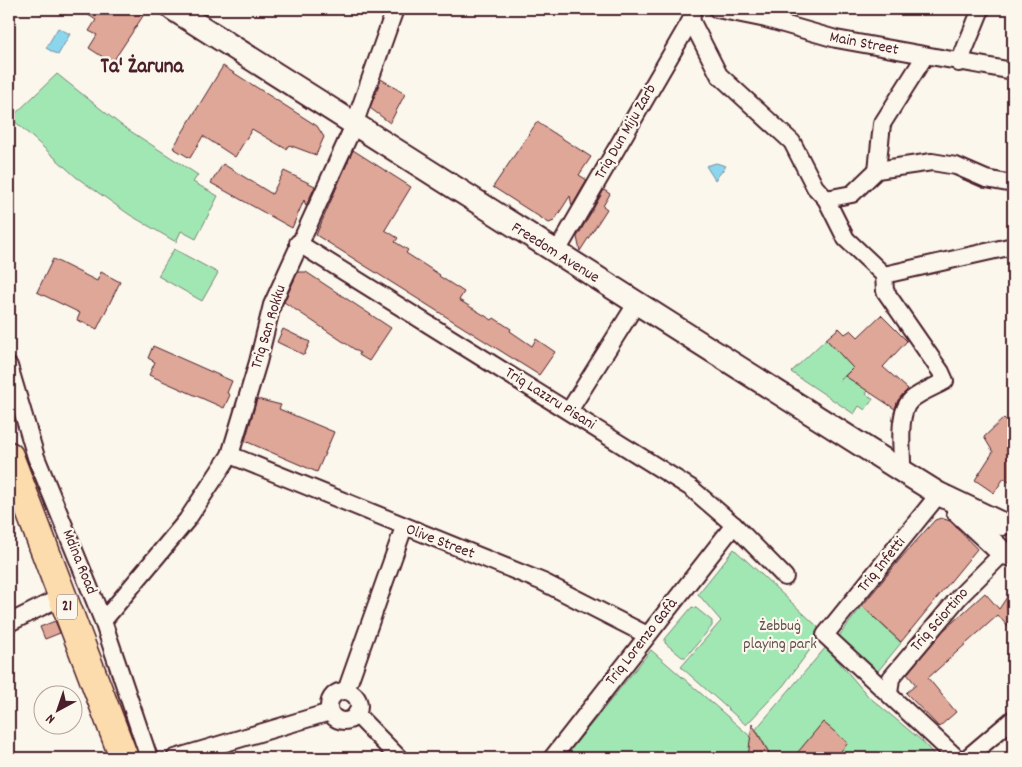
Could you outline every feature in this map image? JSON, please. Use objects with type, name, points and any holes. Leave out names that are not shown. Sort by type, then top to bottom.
[{"type":"highway","name":"Mdina Road","points":[[9,456],[124,758]]},
{"type":"street","name":"Freedom Avenue","points":[[173,9],[636,304],[685,332],[902,471],[1007,534]]},
{"type":"street","name":"Triq San Rokku","points":[[103,621],[187,520],[230,455],[258,362],[272,305],[298,243],[354,125],[395,9]]},
{"type":"street","name":"Main Street","points":[[717,9],[766,19],[836,39],[959,63],[1013,71]]},
{"type":"street","points":[[959,63],[980,9]]},
{"type":"street","points":[[692,14],[719,75],[792,142],[814,187],[826,199],[846,239],[884,275],[885,291],[945,380],[911,400],[904,410],[901,432],[903,449],[902,471]]},
{"type":"street","name":"Triq Dun Miju Zarb","points":[[556,253],[692,14]]},
{"type":"street","points":[[877,170],[882,124],[924,56]]},
{"type":"street","points":[[826,199],[852,194],[877,170],[932,162],[956,166],[986,179],[1013,184]]},
{"type":"street","name":"Triq Lazzru Pisani","points":[[298,243],[691,488],[734,525],[785,578]]},
{"type":"street","points":[[884,275],[1013,246]]},
{"type":"street","points":[[570,411],[636,304]]},
{"type":"street","name":"Mdina Road","points":[[9,366],[36,457],[103,621],[149,758]]},
{"type":"street","name":"Olive Street","points":[[230,455],[404,528],[543,582],[647,635]]},
{"type":"street","name":"Triq Infetti","points":[[889,694],[825,635],[939,494]]},
{"type":"street","name":"Triq Lorenzo Gafà","points":[[552,758],[734,525]]},
{"type":"street","points":[[346,690],[351,692],[358,700],[356,714],[348,720],[343,720],[338,719],[330,712],[329,703],[332,696],[346,690],[404,528]]},
{"type":"street","name":"Triq Sciortino","points":[[889,694],[892,678],[960,596],[1007,534]]},
{"type":"street","points":[[9,623],[63,596]]},
{"type":"street","points":[[889,694],[957,758]]},
{"type":"street","points":[[175,758],[330,712]]},
{"type":"street","points":[[356,714],[399,758]]},
{"type":"street","points":[[967,758],[1013,719]]},
{"type":"green space","points":[[57,74],[121,125],[198,175],[193,182],[218,196],[196,239],[181,231],[176,242],[130,215],[76,177],[11,118]]},
{"type":"green space","points":[[174,249],[218,273],[202,301],[158,276]]},
{"type":"green space","points":[[826,339],[853,368],[839,381],[845,376],[873,382],[866,394],[873,399],[865,410],[859,406],[854,414],[791,372]]},
{"type":"green space","name":"Żebbuġ playing park","points":[[734,549],[818,627],[818,639],[783,686],[746,725],[681,667],[721,621],[698,594]]},
{"type":"green space","points":[[862,606],[901,643],[878,671],[839,636]]},
{"type":"green space","points":[[692,607],[712,621],[712,626],[686,657],[682,657],[665,643],[665,639]]},
{"type":"green space","points":[[826,647],[868,696],[922,741],[936,757],[772,758],[756,729]]},
{"type":"green space","points":[[651,650],[751,737],[749,755],[746,758],[564,758]]},
{"type":"water","points":[[58,28],[70,34],[58,55],[46,48]]},
{"type":"water","points":[[716,163],[726,166],[715,180],[706,166]]},
{"type":"building","points":[[79,9],[132,9],[143,16],[112,63],[89,48],[97,35],[89,31],[96,20]]},
{"type":"building","points":[[223,66],[317,126],[324,137],[316,155],[289,145],[286,149],[252,129],[235,157],[203,136],[190,158],[173,148]]},
{"type":"building","points":[[381,79],[405,94],[390,123],[370,108]]},
{"type":"building","points":[[537,122],[591,157],[579,175],[587,180],[572,206],[570,196],[554,221],[549,223],[493,187]]},
{"type":"building","points":[[353,150],[411,187],[385,230],[398,238],[395,242],[408,250],[406,253],[464,292],[459,300],[492,320],[494,318],[532,346],[536,339],[555,352],[539,375],[316,235]]},
{"type":"building","points":[[223,164],[272,194],[284,171],[315,186],[306,206],[304,200],[292,228],[211,183]]},
{"type":"building","points":[[604,190],[610,194],[603,206],[607,209],[580,251],[577,237]]},
{"type":"building","points":[[53,259],[97,281],[101,272],[120,282],[97,329],[77,320],[80,313],[37,292]]},
{"type":"building","points":[[298,272],[306,272],[391,328],[369,361],[284,302]]},
{"type":"building","points":[[881,315],[907,341],[883,367],[908,389],[898,400],[895,409],[845,376],[853,368],[826,339],[839,328],[845,334],[851,330],[858,337]]},
{"type":"building","points":[[283,329],[310,342],[304,355],[277,342]]},
{"type":"building","points":[[153,346],[232,381],[227,393],[230,395],[224,408],[149,375],[155,362],[148,358]]},
{"type":"building","points":[[257,399],[281,405],[279,409],[334,432],[317,472],[245,441]]},
{"type":"building","points":[[1004,418],[1013,426],[1013,485],[1004,478],[994,493],[975,480],[993,452],[984,437]]},
{"type":"building","points":[[941,518],[950,521],[977,549],[901,642],[862,606],[935,520]]},
{"type":"building","points":[[1013,588],[1013,633],[998,615],[928,678],[956,712],[939,727],[906,693],[916,685],[907,674],[943,631],[985,593],[999,609]]},
{"type":"building","points":[[55,621],[60,633],[45,639],[40,627]]},
{"type":"building","points":[[823,722],[848,743],[835,758],[793,758]]},
{"type":"building","points":[[752,724],[772,758],[748,758]]},
{"type":"district","name":"Ta' Żaruna","points":[[142,68]]}]
